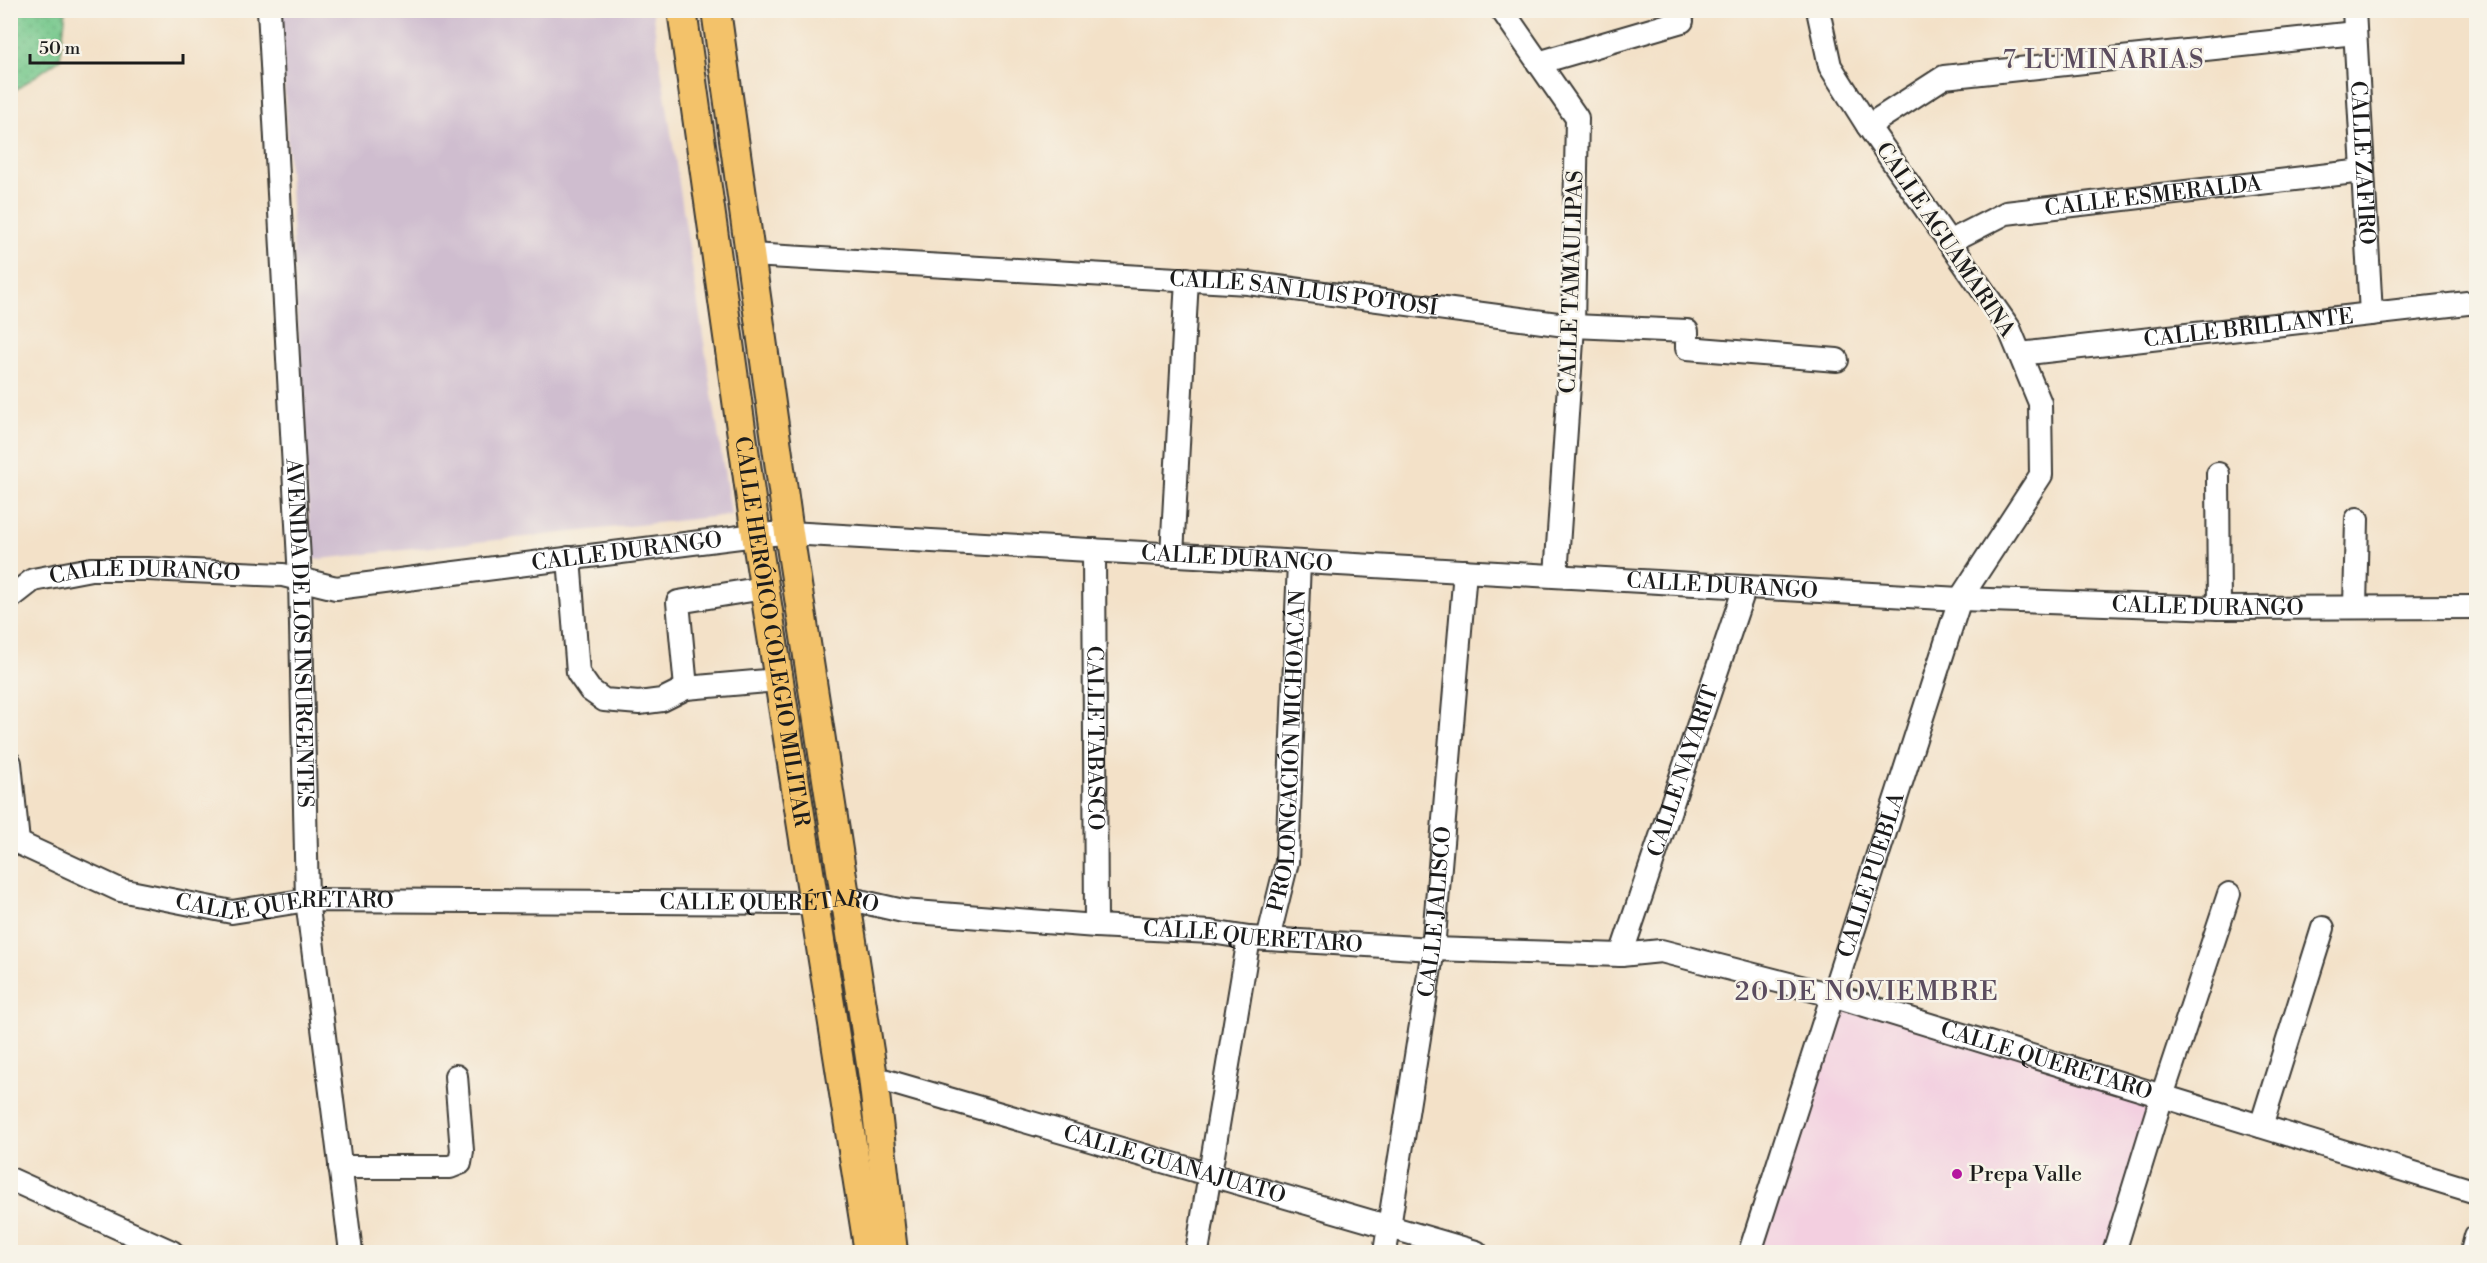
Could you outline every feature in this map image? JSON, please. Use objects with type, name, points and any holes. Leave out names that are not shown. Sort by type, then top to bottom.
[{"type":"main road","name":"CALLE HERÓICO COLEGIO MILITAR","points":[[682,10],[756,535],[869,1252]]},
{"type":"main road","name":"CALLE HERÓICO COLEGIO MILITAR","points":[[716,10],[789,533],[873,1077],[893,1252]]},
{"type":"main road","points":[[710,211],[744,210]]},
{"type":"street","name":"AVENIDA DE LOS INSURGENTES","points":[[269,10],[300,579],[307,900],[351,1252]]},
{"type":"street","name":"CALLE TAMAULIPAS","points":[[1502,10],[1577,118],[1573,326],[1556,576]]},
{"type":"street","name":"CALLE AGUAMARINA","points":[[1818,10],[1830,66],[1868,126],[2009,328],[2040,403],[2041,476],[1960,599]]},
{"type":"street","points":[[1538,63],[1682,21]]},
{"type":"street","points":[[1868,126],[1944,77],[2355,22]]},
{"type":"street","name":"CALLE ZAFIRO","points":[[2355,22],[2371,314]]},
{"type":"street","name":"CALLE ESMERALDA","points":[[1949,242],[2006,213],[2363,171]]},
{"type":"street","name":"CALLE SAN LUIS POTOSÍ","points":[[750,255],[1248,283],[1573,326],[1687,331],[1687,348],[1837,360]]},
{"type":"street","points":[[1172,555],[1187,279]]},
{"type":"street","name":"CALLE BRILLANTE","points":[[2020,354],[2476,302]]},
{"type":"street","points":[[2218,474],[2219,608]]},
{"type":"street","points":[[2355,608],[2357,519]]},
{"type":"street","name":"CALLE DURANGO","points":[[10,598],[33,580],[90,569],[283,575],[336,588],[756,535],[789,533],[1960,599],[2219,608],[2476,607]]},
{"type":"street","name":"CALLE TABASCO","points":[[1094,550],[1096,926]]},
{"type":"street","points":[[569,558],[578,673],[590,690],[604,700],[639,703],[662,700],[686,688],[778,680]]},
{"type":"street","name":"PROLONGACIÓN MICHOACÁN","points":[[1197,1252],[1208,1174],[1258,938],[1287,862],[1299,562]]},
{"type":"street","name":"CALLE JALISCO","points":[[1385,1252],[1433,949],[1465,571]]},
{"type":"street","name":"CALLE NAYARIT","points":[[1620,955],[1745,587]]},
{"type":"street","points":[[686,688],[678,602],[764,588]]},
{"type":"street","name":"CALLE PUEBLA","points":[[1750,1252],[1960,599]]},
{"type":"street","points":[[10,763],[14,841]]},
{"type":"street","name":"CALLE QUERÉTARO","points":[[14,841],[120,890],[232,912],[307,900],[814,903],[846,898],[903,911],[1210,932],[1258,938],[1433,949],[1620,955],[1661,951],[1832,995],[2476,1192]]},
{"type":"street","points":[[2114,1252],[2162,1096],[2229,894]]},
{"type":"street","points":[[2261,1126],[2323,928]]},
{"type":"street","points":[[340,1167],[450,1167],[460,1163],[462,1151],[456,1076]]},
{"type":"street","name":"CALLE GUANAJUATO","points":[[873,1077],[1476,1252]]},
{"type":"street","points":[[10,1179],[172,1252]]},
{"type":"street","points":[[2472,1252],[2476,1236]]},
{"type":"shaded area","points":[[280,11],[652,11],[731,515],[311,560]]},
{"type":"shaded area","name":"Prepa Valle","points":[[1832,995],[2162,1096],[2114,1252],[1750,1252]]},
{"type":"green space","points":[[11,10],[66,11],[60,59],[11,93]]},
{"type":"place","name":"Prepa Valle","points":[[1957,1174]]},
{"type":"district","name":"7 LUMINARIAS","points":[[2104,60]]},
{"type":"district","name":"20 DE NOVIEMBRE","points":[[1867,992]]}]
